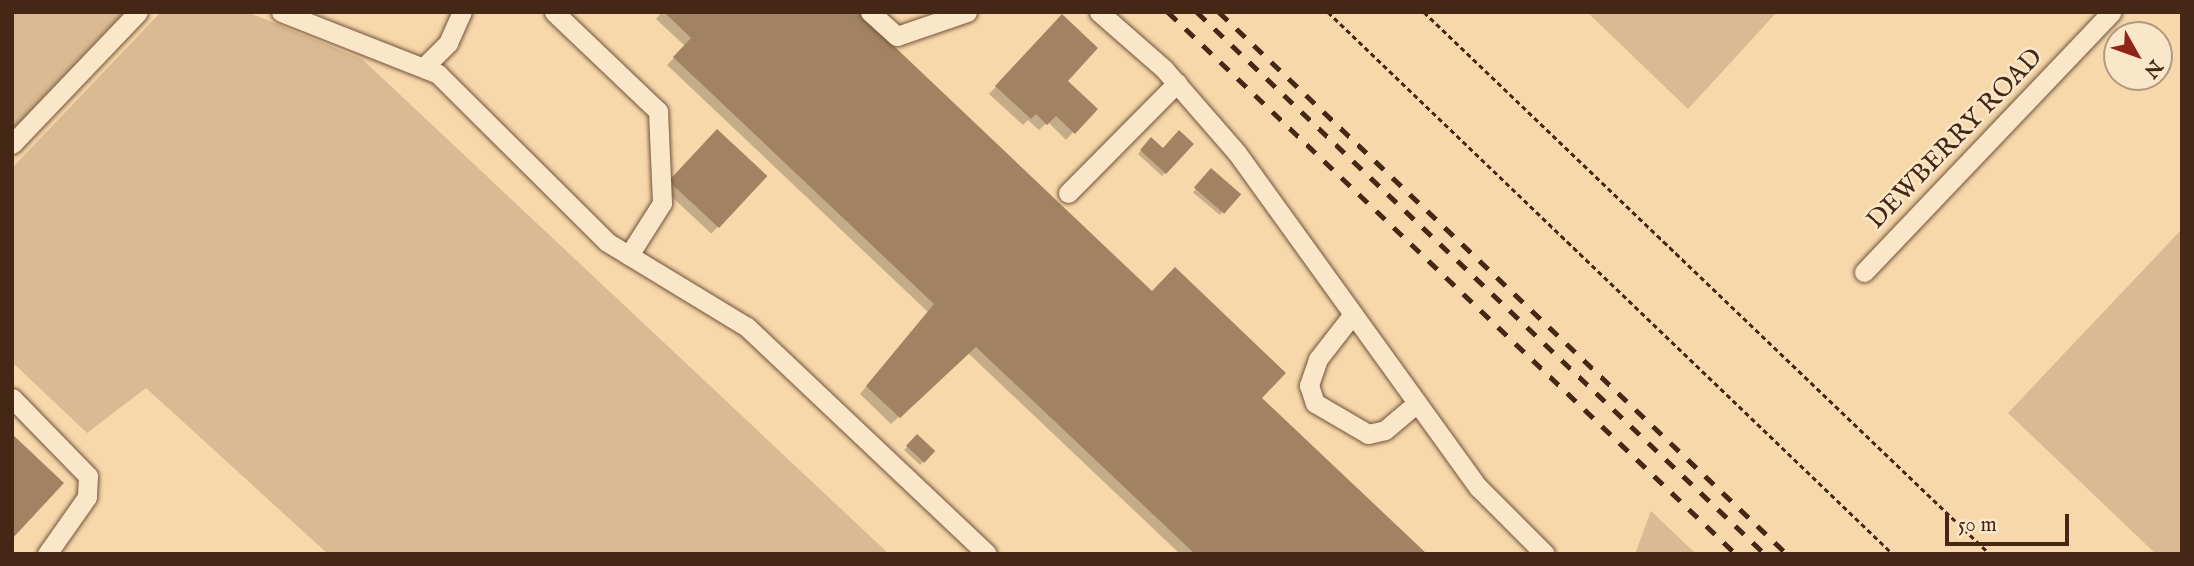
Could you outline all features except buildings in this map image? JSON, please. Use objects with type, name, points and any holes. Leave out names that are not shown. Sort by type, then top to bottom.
[{"type":"street","points":[[12,144],[138,12]]},
{"type":"street","points":[[281,12],[353,45],[425,66],[607,242],[747,327],[987,554]]},
{"type":"street","points":[[425,66],[449,43],[462,12]]},
{"type":"street","points":[[554,12],[657,111],[662,203],[629,255]]},
{"type":"street","points":[[870,12],[897,36],[967,12]]},
{"type":"street","points":[[1099,12],[1177,83],[1237,153],[1479,488],[1545,554]]},
{"type":"street","name":"DEWBERRY ROAD","points":[[1864,272],[2112,12]]},
{"type":"street","points":[[1068,193],[1177,83]]},
{"type":"street","points":[[1353,314],[1318,359],[1309,385],[1315,403],[1368,434],[1385,430],[1417,403]]},
{"type":"street","points":[[12,398],[88,476],[88,497],[47,554]]},
{"type":"path","points":[[1328,12],[1893,554]]},
{"type":"path","points":[[1424,12],[1990,554]]},
{"type":"shaded area","points":[[12,12],[124,12],[12,130]]},
{"type":"shaded area","points":[[161,12],[247,12],[362,59],[889,554],[328,554],[146,388],[87,433],[12,362],[12,168]]},
{"type":"shaded area","points":[[1587,12],[1777,12],[1688,109]]},
{"type":"shaded area","points":[[2182,229],[2182,554],[2156,554],[2008,413]]},
{"type":"shaded area","points":[[1651,511],[1692,550],[1696,554],[1635,554]]},
{"type":"railway","points":[[1168,12],[1736,554]]},
{"type":"railway","points":[[1197,12],[1765,554]]},
{"type":"railway","points":[[1219,12],[1787,554]]}]
